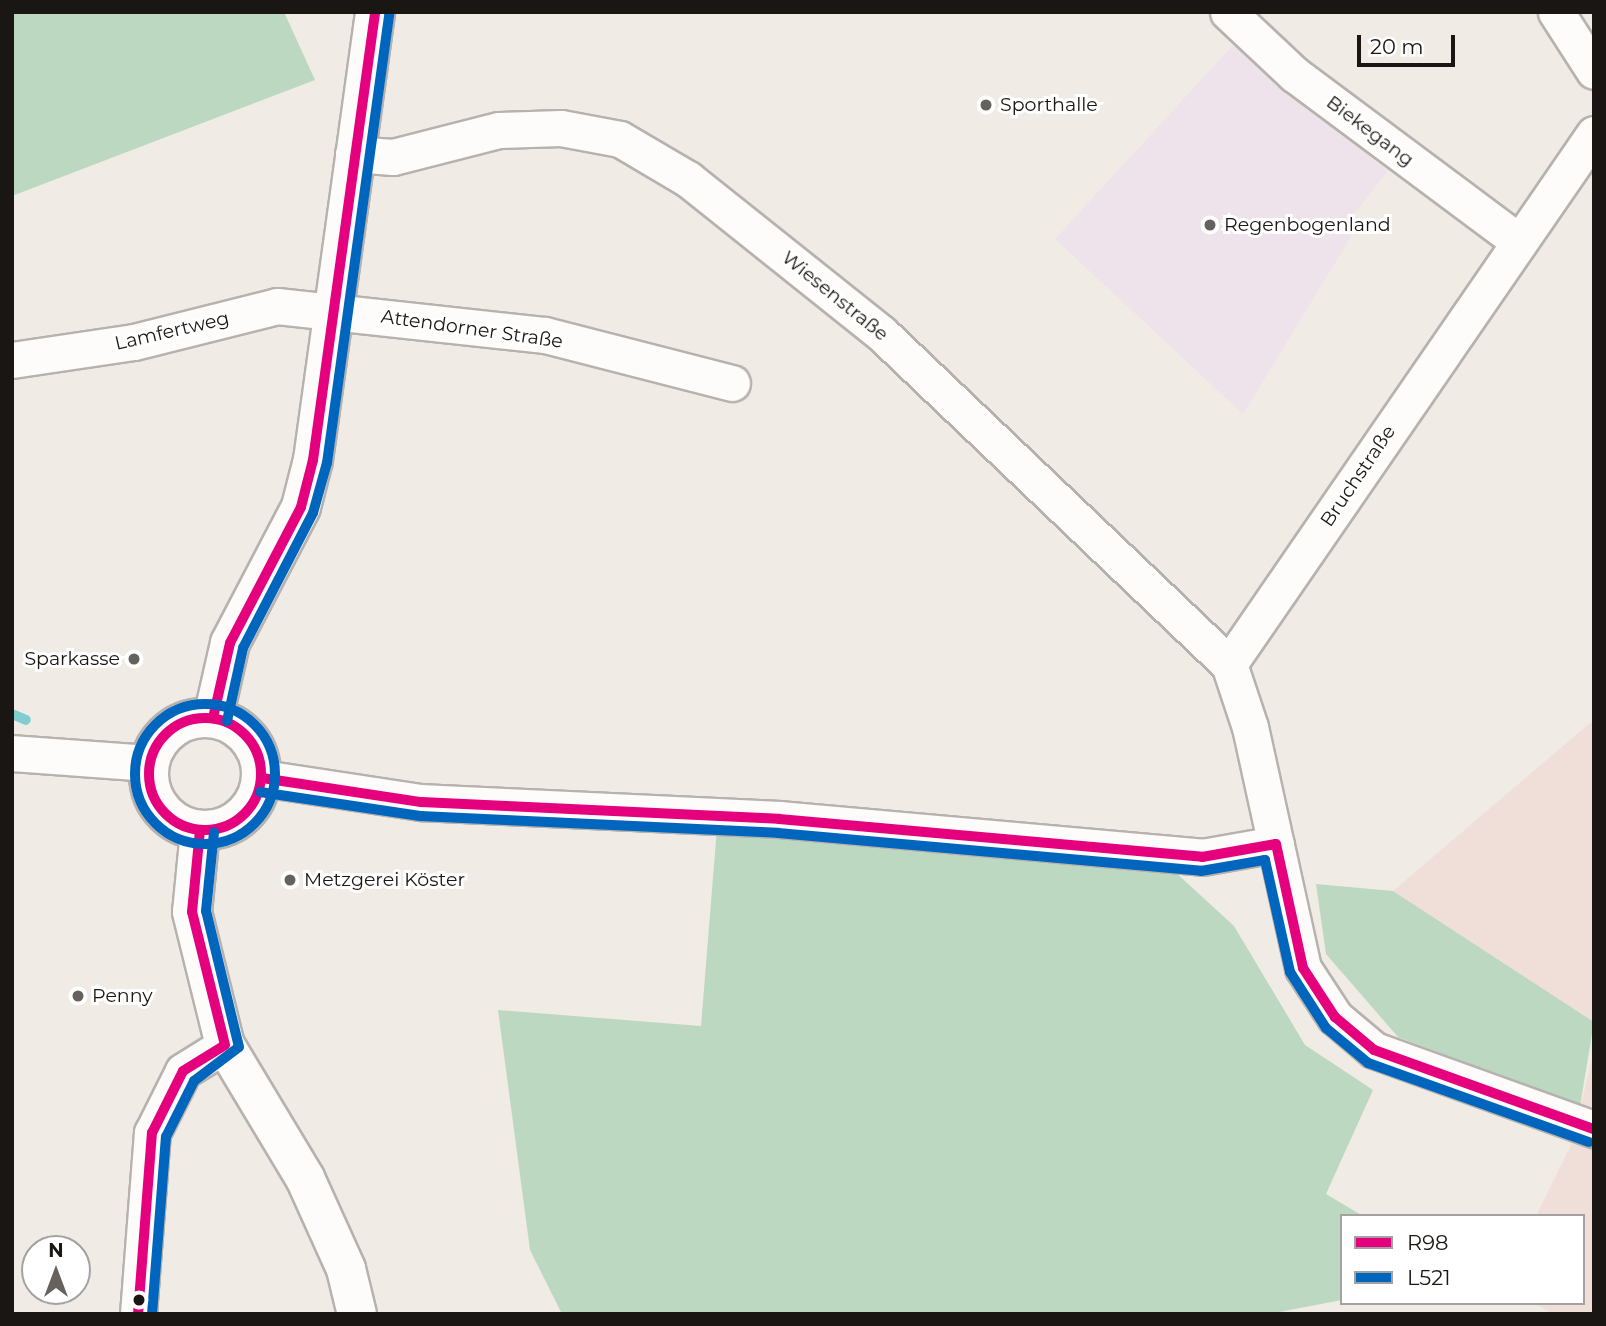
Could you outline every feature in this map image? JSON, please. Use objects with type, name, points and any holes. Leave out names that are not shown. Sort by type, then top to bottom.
[{"type":"street","points":[[213,718],[230,643],[301,507],[375,12]]},
{"type":"street","name":"Biekegang","points":[[1228,12],[1293,74],[1518,242]]},
{"type":"street","points":[[1556,12],[1594,71]]},
{"type":"street","name":"Wiesenstraße","points":[[352,155],[393,157],[499,130],[561,128],[620,139],[688,179],[881,332],[1229,663]]},
{"type":"street","name":"Bruchstraße","points":[[1229,663],[1594,134]]},
{"type":"street","name":"Lamfertweg","points":[[12,360],[134,342],[277,306],[332,310]]},
{"type":"street","name":"Attendorner Straße","points":[[332,310],[545,335],[732,383]]},
{"type":"street","points":[[1229,663],[1276,844],[1303,968],[1335,1017],[1374,1050],[1594,1129]]},
{"type":"street","points":[[213,718],[252,742],[262,778],[243,816],[224,827],[200,831],[163,812],[153,795],[149,764],[173,727],[213,718]]},
{"type":"street","points":[[12,754],[149,764]]},
{"type":"street","points":[[262,778],[421,802],[779,819],[1202,857],[1276,844]]},
{"type":"street","points":[[200,831],[192,912],[225,1045],[305,1178],[346,1269],[358,1314]]},
{"type":"street","points":[[138,1314],[152,1133],[183,1071],[225,1045]]},
{"type":"shaded area","name":"Regenbogenland","points":[[1233,45],[1388,171],[1350,219],[1354,232],[1243,414],[1055,239]]},
{"type":"shaded area","points":[[1590,723],[1594,723],[1594,1022],[1393,891]]},
{"type":"shaded area","points":[[1594,1051],[1594,1314],[1554,1314],[1537,1305],[1585,1305],[1585,1214],[1537,1214],[1571,1145]]},
{"type":"green space","points":[[12,12],[284,12],[315,80],[12,196]]},
{"type":"green space","points":[[717,828],[1174,871],[1234,926],[1305,1045],[1373,1090],[1326,1194],[1360,1214],[1340,1214],[1340,1300],[1269,1314],[562,1314],[530,1250],[498,1010],[701,1026]]},
{"type":"green space","points":[[1316,884],[1393,891],[1594,1022],[1580,1106],[1398,1037],[1326,954]]},
{"type":"waterway","points":[[12,714],[26,720]]},
{"type":"transit line","name":"R98","points":[[213,718],[230,643],[301,507],[313,460],[375,12]]},
{"type":"transit line","name":"L521","points":[[227,721],[243,648],[313,513],[327,463],[389,14]]},
{"type":"transit line","name":"L521","points":[[205,704],[232,709],[254,725],[270,747],[275,774],[270,801],[254,823],[232,839],[205,844],[178,839],[156,823],[140,801],[135,774],[140,747],[156,725],[178,709],[205,704]]},
{"type":"transit line","name":"R98","points":[[205,718],[226,722],[244,735],[257,753],[261,774],[257,795],[244,813],[226,826],[205,830],[184,826],[166,813],[153,795],[149,774],[153,753],[166,735],[184,722],[205,718]]},
{"type":"transit line","name":"R98","points":[[262,778],[421,802],[779,819],[1202,857],[1276,844],[1303,968],[1335,1017],[1374,1050],[1594,1129]]},
{"type":"transit line","name":"L521","points":[[260,792],[420,816],[778,833],[1201,871],[1265,860],[1290,972],[1326,1028],[1368,1063],[1589,1142]]},
{"type":"transit line","name":"R98","points":[[138,1314],[152,1133],[183,1071],[225,1045],[192,912],[200,831]]},
{"type":"transit line","name":"L521","points":[[152,1314],[166,1137],[194,1081],[239,1047],[206,911],[214,832]]},
{"type":"place","name":"Sporthalle","points":[[986,105]]},
{"type":"place","name":"Regenbogenland","points":[[1210,225]]},
{"type":"place","name":"Sparkasse","points":[[134,659]]},
{"type":"place","name":"Metzgerei Köster","points":[[290,880]]},
{"type":"place","name":"Penny","points":[[78,996]]}]
